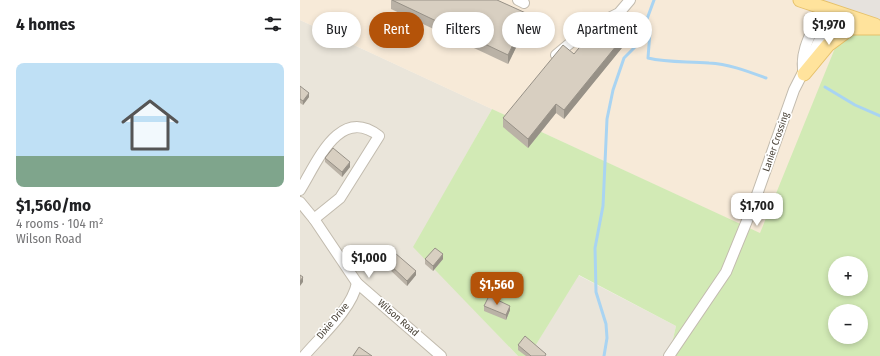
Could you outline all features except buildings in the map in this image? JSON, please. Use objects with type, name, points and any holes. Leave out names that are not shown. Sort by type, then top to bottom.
[{"type":"main road","points":[[800,0],[880,27]]},
{"type":"main road","points":[[804,74],[828,44],[851,28],[880,27]]},
{"type":"street","points":[[549,62],[587,29],[615,16],[630,0]]},
{"type":"street","name":"Lanier Crossing","points":[[669,356],[726,272],[753,206],[794,90],[804,74],[823,33],[826,8]]},
{"type":"street","points":[[300,190],[332,138],[345,129],[356,127],[371,130],[379,136],[340,198],[314,219]]},
{"type":"street","name":"Wilson Road","points":[[300,202],[314,219],[357,283],[441,356]]},
{"type":"street","name":"Dixie Drive","points":[[304,356],[355,295],[357,283]]},
{"type":"shaded area","points":[[300,0],[816,0],[850,11],[761,234],[360,48],[361,12],[312,12],[312,26],[300,20]]},
{"type":"shaded area","points":[[816,0],[880,0],[880,22]]},
{"type":"shaded area","points":[[300,20],[312,26],[312,48],[360,48],[492,109],[414,247],[518,356],[300,356]]},
{"type":"shaded area","points":[[578,275],[676,326],[669,356],[529,356]]},
{"type":"green space","points":[[850,11],[880,22],[880,356],[669,356],[676,326],[579,275],[529,356],[518,356],[413,247],[492,109],[760,233]]},
{"type":"waterway","points":[[654,0],[647,19],[650,32],[648,58],[663,61],[701,62],[724,65],[738,68],[766,78]]},
{"type":"waterway","points":[[604,356],[607,338],[606,324],[596,292],[595,248],[603,206],[607,119],[613,90],[624,58],[634,48]]},
{"type":"waterway","points":[[825,87],[855,105],[880,116]]}]
